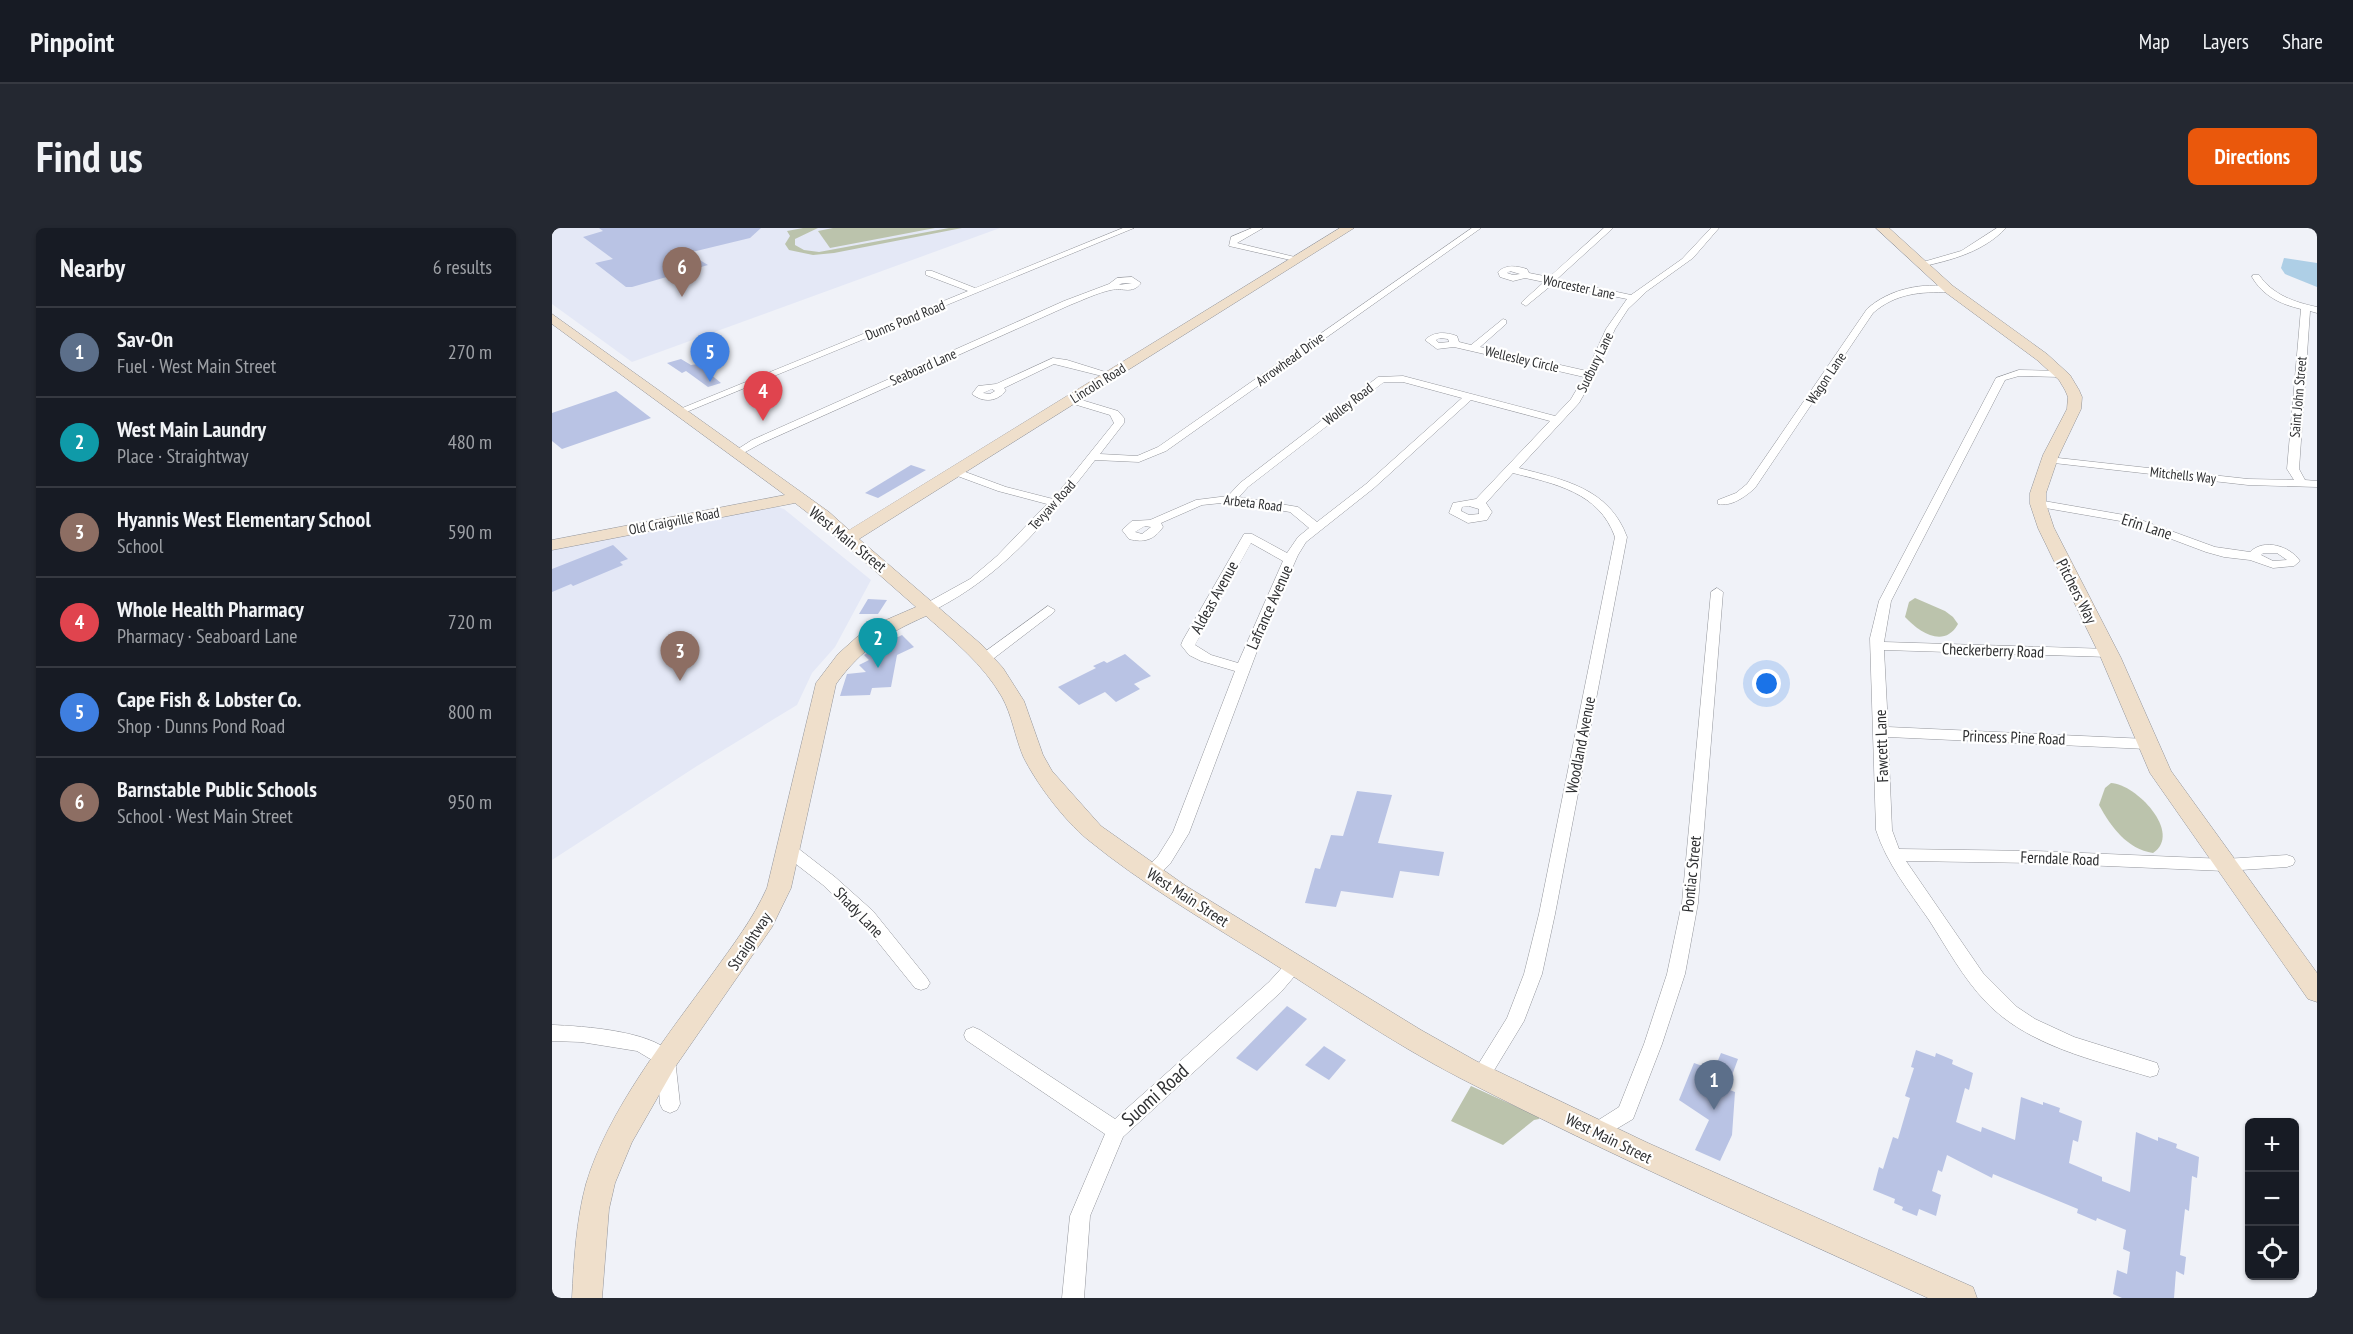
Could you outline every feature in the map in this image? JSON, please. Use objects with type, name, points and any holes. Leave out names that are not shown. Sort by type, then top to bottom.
[{"type":"main road","name":"Lincoln Road","points":[[848,538],[1348,228]]},
{"type":"main road","points":[[1882,228],[1949,289],[2030,348],[2060,374],[2072,390],[2076,405],[2049,460],[2038,493],[2038,504]]},
{"type":"main road","name":"West Main Street","points":[[552,318],[848,538],[984,659],[996,672],[1014,702],[1033,755],[1055,790],[1093,832],[1150,873],[1412,1038],[1480,1076],[1596,1132],[1962,1298]]},
{"type":"main road","name":"Old Craigville Road","points":[[552,545],[797,498]]},
{"type":"main road","name":"Pitchers Way","points":[[2038,504],[2052,542],[2109,653],[2147,744],[2167,783],[2317,992]]},
{"type":"main road","name":"Straightway","points":[[587,1298],[591,1235],[601,1183],[630,1116],[666,1059],[764,920],[779,888],[826,683],[845,658],[869,638],[928,608]]},
{"type":"street","name":"Dunns Pond Road","points":[[680,411],[1130,228]]},
{"type":"street","points":[[1259,228],[1234,239],[1232,244],[1296,260]]},
{"type":"street","name":"Arrowhead Drive","points":[[1094,458],[1138,459],[1162,450],[1477,228]]},
{"type":"street","points":[[1526,303],[1609,228]]},
{"type":"street","name":"Sudbury Lane","points":[[1479,503],[1579,396],[1611,327],[1633,298],[1688,259],[1715,228]]},
{"type":"street","points":[[1920,264],[1964,255],[1986,242],[2002,228]]},
{"type":"street","points":[[929,273],[976,291]]},
{"type":"street","name":"Worcester Lane","points":[[1525,276],[1633,298]]},
{"type":"street","points":[[2256,277],[2268,292],[2306,308],[2317,310]]},
{"type":"street","name":"Seaboard Lane","points":[[736,454],[756,442],[833,407],[1084,296],[1113,286]]},
{"type":"street","name":"Wagon Lane","points":[[1722,502],[1740,495],[1751,486],[1870,311],[1880,301],[1902,293],[1949,289]]},
{"type":"street","name":"Saint John Street","points":[[2301,483],[2292,469],[2306,308]]},
{"type":"street","points":[[1473,348],[1503,322]]},
{"type":"street","name":"Wellesley Circle","points":[[1454,344],[1590,375]]},
{"type":"street","points":[[997,387],[1053,362],[1064,362],[1110,375]]},
{"type":"street","name":"Fawcett Lane","points":[[2060,374],[2019,373],[2001,378],[1885,601],[1880,614],[1877,646],[1884,830],[1895,855],[1982,984],[2004,1006],[2031,1025],[2058,1038],[2150,1069]]},
{"type":"street","name":"Wolley Road","points":[[1231,499],[1244,484],[1378,381],[1386,378],[1403,380],[1558,420]]},
{"type":"street","name":"Lafrance Avenue","points":[[1150,873],[1164,861],[1180,833],[1259,627],[1290,560],[1302,540],[1370,486],[1468,397]]},
{"type":"street","name":"Tevyaw Road","points":[[928,608],[989,571],[1055,503],[1094,458],[1119,423],[1119,418],[1104,409],[1071,400]]},
{"type":"street","name":"Mitchells Way","points":[[2049,460],[2248,482],[2317,484]]},
{"type":"street","name":"Woodland Avenue","points":[[1480,1076],[1515,1021],[1533,974],[1547,914],[1621,537],[1616,520],[1608,510],[1590,497],[1559,483],[1511,469]]},
{"type":"street","points":[[956,472],[1002,489],[1055,503]]},
{"type":"street","name":"Arbeta Road","points":[[1152,523],[1200,502],[1231,499],[1294,509],[1316,528]]},
{"type":"street","name":"Erin Lane","points":[[2038,504],[2130,519],[2229,556],[2253,556]]},
{"type":"street","name":"Aldeas Avenue","points":[[1243,669],[1194,652],[1188,645],[1190,640],[1213,603],[1248,537],[1290,560]]},
{"type":"street","name":"Pontiac Street","points":[[1596,1132],[1626,1113],[1653,1044],[1676,974],[1690,903],[1717,592]]},
{"type":"street","points":[[984,659],[1048,610]]},
{"type":"street","name":"Checkerberry Road","points":[[1877,646],[2109,653]]},
{"type":"street","name":"Princess Pine Road","points":[[1881,732],[2147,744]]},
{"type":"street","name":"Shady Lane","points":[[789,850],[829,881],[867,916],[921,983]]},
{"type":"street","name":"Ferndale Road","points":[[1895,855],[2036,857],[2225,865],[2287,861]]},
{"type":"street","name":"Suomi Road","points":[[1073,1298],[1080,1216],[1116,1131],[1275,987],[1295,965]]},
{"type":"street","points":[[552,1033],[581,1034],[641,1044],[666,1059],[670,1104]]},
{"type":"street","points":[[973,1035],[1116,1131]]},
{"type":"shaded area","points":[[552,228],[1000,228],[632,362],[552,304]]},
{"type":"shaded area","points":[[774,506],[784,509],[871,580],[835,647],[812,673],[797,705],[697,766],[552,860],[552,547]]},
{"type":"green space","points":[[818,228],[795,239],[795,245],[804,250],[819,252],[949,228],[962,228],[813,255],[789,250],[785,244],[790,236],[787,231]]},
{"type":"green space","points":[[833,228],[935,228],[830,248],[818,231]]},
{"type":"green space","points":[[1915,598],[1945,611],[1958,624],[1946,636],[1939,637],[1917,628],[1905,617],[1909,602]]},
{"type":"green space","points":[[2111,783],[2121,785],[2132,792],[2153,811],[2163,834],[2161,844],[2153,853],[2135,847],[2121,836],[2099,805],[2105,788]]},
{"type":"green space","points":[[1471,1086],[1539,1119],[1534,1120],[1503,1145],[1451,1121]]},
{"type":"water","points":[[2284,258],[2317,263],[2317,287],[2285,274],[2281,268]]},
{"type":"building","points":[[599,228],[761,228],[750,238],[688,253],[708,265],[626,287],[595,263],[613,259],[583,237],[603,231]]},
{"type":"building","points":[[681,359],[691,365],[698,364],[721,383],[708,387],[686,371],[682,373],[667,363]]},
{"type":"building","points":[[616,391],[651,418],[562,449],[552,441],[552,413]]},
{"type":"building","points":[[911,465],[926,470],[878,498],[865,493]]},
{"type":"building","points":[[613,545],[628,559],[620,562],[623,565],[573,586],[571,584],[552,592],[552,569]]},
{"type":"building","points":[[868,599],[887,600],[878,614],[859,614]]},
{"type":"building","points":[[902,635],[914,647],[897,655],[891,687],[872,688],[870,695],[840,696],[847,674],[866,672],[859,665],[869,660],[864,655]]},
{"type":"building","points":[[1125,654],[1151,676],[1134,684],[1140,689],[1116,702],[1105,692],[1079,705],[1058,687],[1096,668],[1093,666],[1104,661],[1107,663]]},
{"type":"building","points":[[1357,791],[1392,795],[1378,843],[1444,852],[1439,876],[1400,871],[1393,898],[1341,891],[1336,907],[1305,903],[1315,868],[1320,869],[1331,835],[1343,836]]},
{"type":"building","points":[[1287,1006],[1307,1019],[1257,1071],[1236,1058]]},
{"type":"building","points":[[1324,1046],[1346,1060],[1329,1080],[1305,1065]]},
{"type":"building","points":[[1916,1050],[1935,1057],[1936,1053],[1953,1060],[1952,1064],[1973,1073],[1969,1090],[1965,1088],[1956,1122],[1981,1132],[1982,1127],[2015,1140],[2021,1097],[2060,1108],[2059,1112],[2082,1121],[2078,1142],[2073,1140],[2069,1163],[2102,1177],[2102,1181],[2130,1192],[2136,1132],[2158,1141],[2158,1137],[2177,1144],[2176,1148],[2199,1157],[2197,1178],[2192,1176],[2189,1211],[2185,1209],[2180,1255],[2186,1257],[2184,1275],[2176,1271],[2174,1298],[2122,1298],[2113,1294],[2117,1270],[2127,1274],[2130,1252],[2123,1249],[2126,1230],[2097,1218],[2096,1221],[2077,1213],[2078,1209],[1993,1174],[1992,1178],[1947,1155],[1942,1172],[1938,1170],[1932,1191],[1941,1195],[1936,1216],[1919,1209],[1917,1216],[1902,1210],[1903,1207],[1894,1203],[1895,1199],[1873,1190],[1879,1167],[1883,1169],[1893,1137],[1898,1139],[1910,1098],[1905,1096],[1914,1068],[1911,1067]]},
{"type":"building","points":[[1721,1053],[1738,1059],[1727,1089],[1735,1092],[1732,1135],[1720,1161],[1695,1150],[1709,1120],[1679,1100],[1694,1063],[1714,1070]]},
{"type":"place","name":"Barnstable Public Schools","points":[[682,297]]},
{"type":"place","name":"Cape Fish & Lobster Co.","points":[[710,382]]},
{"type":"place","name":"Whole Health Pharmacy","points":[[763,421]]},
{"type":"place","name":"West Main Laundry","points":[[878,668]]},
{"type":"place","name":"Hyannis West Elementary School","points":[[680,681]]},
{"type":"place","name":"Sav-On","points":[[1714,1110]]}]
